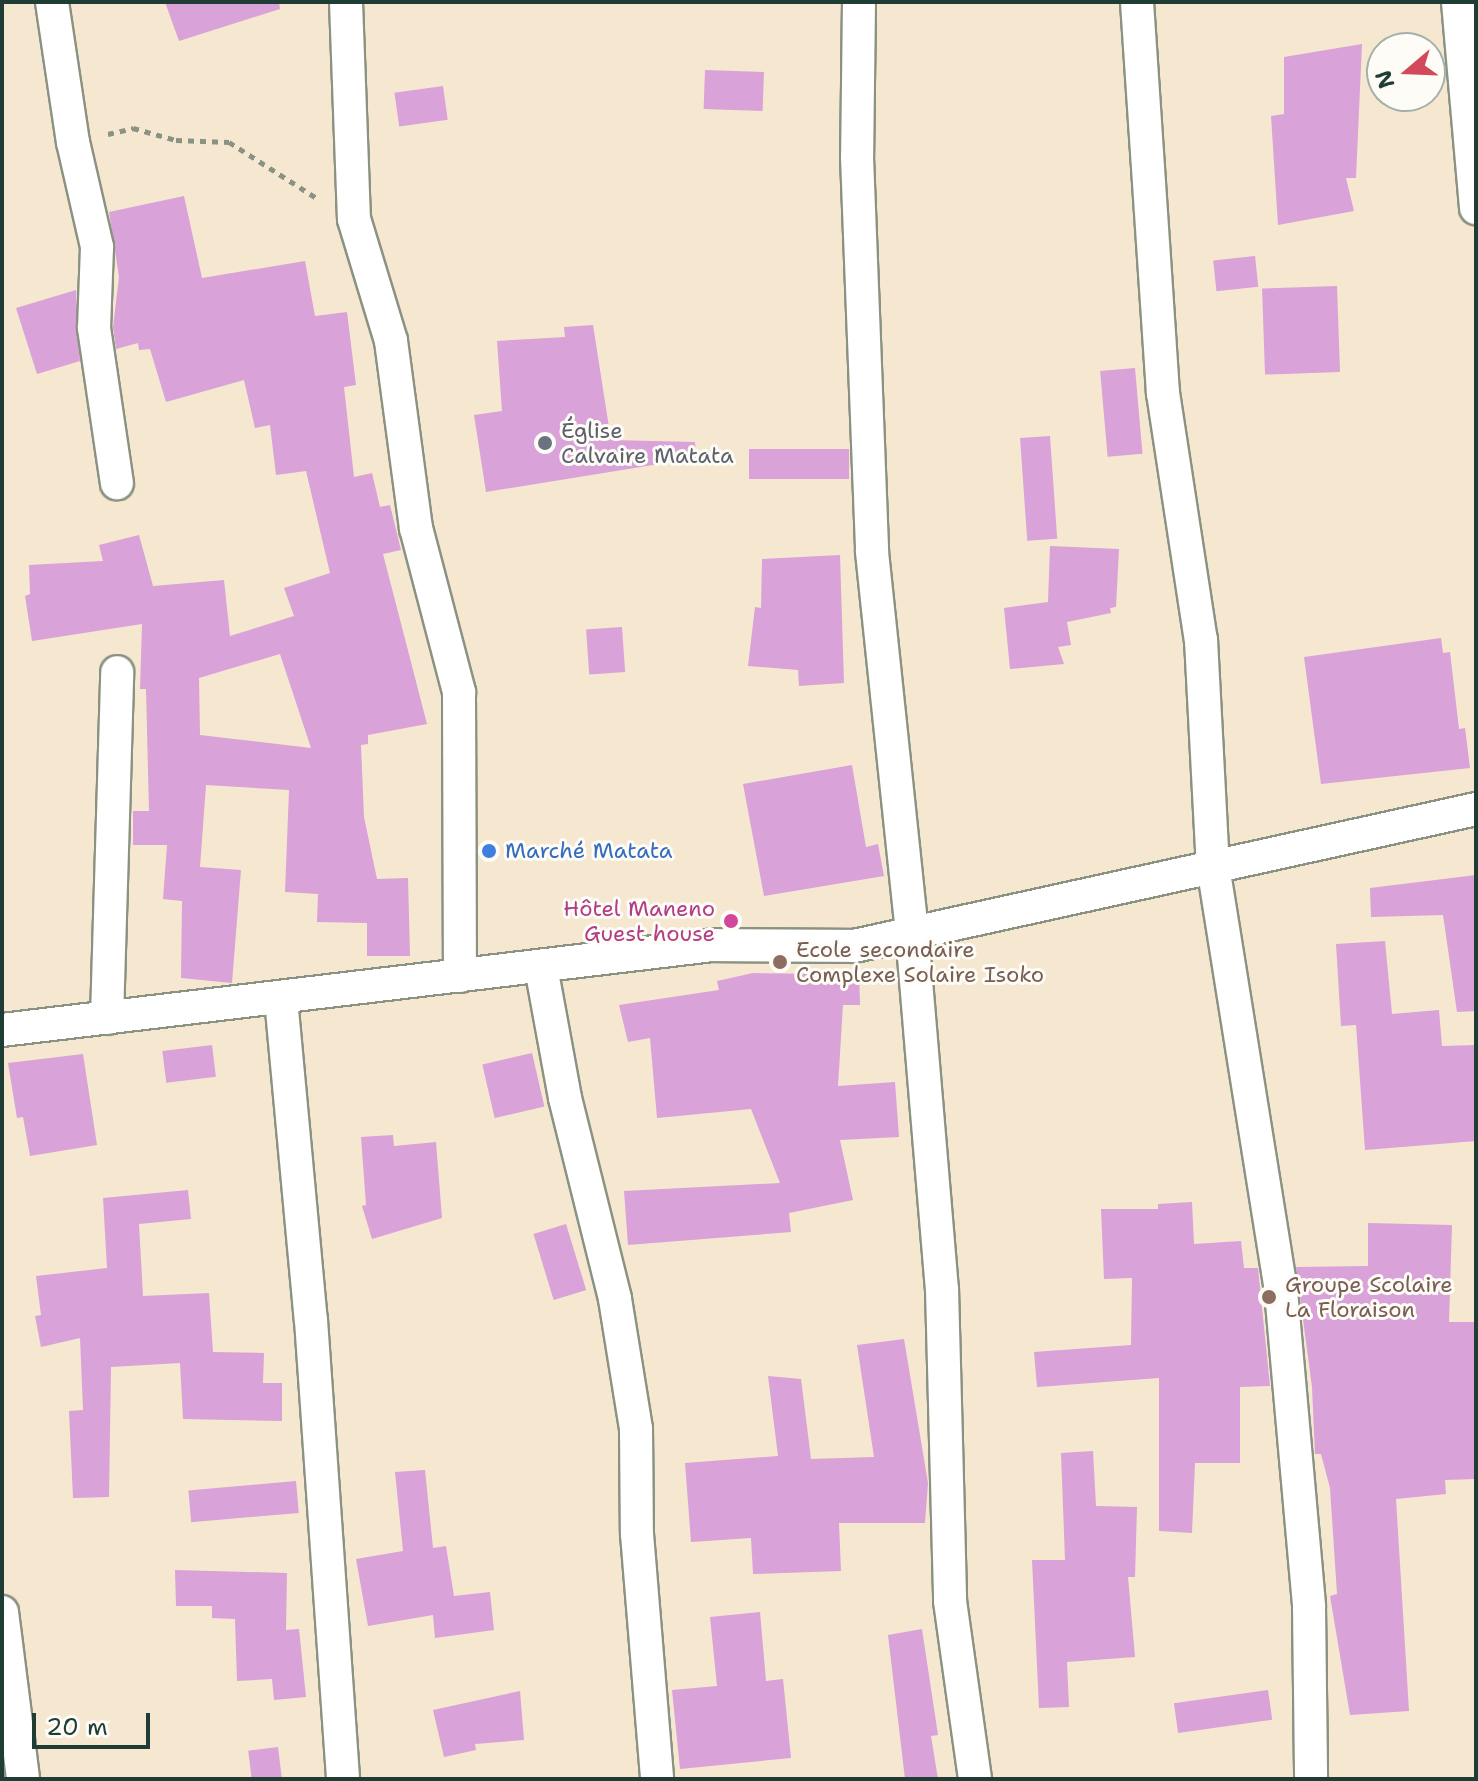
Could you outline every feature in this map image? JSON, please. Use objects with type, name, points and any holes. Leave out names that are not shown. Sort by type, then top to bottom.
[{"type":"street","points":[[52,2],[73,142],[97,247],[94,328],[117,483]]},
{"type":"street","points":[[346,2],[354,219],[391,341],[416,528],[459,692],[460,976]]},
{"type":"street","points":[[859,2],[857,157],[872,552],[912,933],[942,1289],[950,1601],[975,1779]]},
{"type":"street","points":[[1137,2],[1163,393],[1201,640],[1213,866],[1281,1291],[1309,1607],[1311,1779]]},
{"type":"street","points":[[1458,2],[1476,208]]},
{"type":"street","points":[[107,1018],[117,672]]},
{"type":"street","points":[[2,1030],[713,945],[854,946],[1476,809]]},
{"type":"street","points":[[541,967],[565,1098],[615,1299],[636,1429],[637,1534],[657,1779]]},
{"type":"street","points":[[281,999],[311,1320],[343,1779]]},
{"type":"street","points":[[2,1612],[23,1779]]},
{"type":"path","points":[[73,142],[133,128],[176,140],[229,142],[354,219]]},
{"type":"building","points":[[165,2],[279,2],[280,9],[179,41]]},
{"type":"building","points":[[1362,44],[1356,178],[1346,178],[1354,211],[1278,225],[1271,116],[1284,114],[1284,57]]},
{"type":"building","points":[[705,70],[764,72],[763,111],[704,109]]},
{"type":"building","points":[[443,86],[448,120],[399,126],[394,93]]},
{"type":"building","points":[[184,196],[202,278],[305,261],[315,316],[347,312],[356,385],[344,387],[354,477],[372,473],[380,507],[390,505],[401,550],[383,554],[427,724],[368,735],[368,744],[361,745],[364,817],[377,879],[408,878],[410,956],[367,956],[367,923],[317,922],[318,894],[285,892],[289,790],[206,785],[200,867],[241,870],[232,983],[181,978],[182,901],[163,899],[167,845],[133,845],[133,811],[149,811],[146,689],[140,689],[142,624],[32,641],[25,596],[30,594],[29,565],[103,561],[99,545],[139,535],[153,586],[224,580],[230,636],[294,616],[284,588],[330,573],[306,471],[276,475],[270,425],[255,428],[244,380],[166,402],[150,349],[139,350],[138,343],[116,349],[113,327],[119,277],[109,212]],"holes":[[[280,654],[311,748],[200,735],[199,678]]]},
{"type":"building","points":[[1255,256],[1258,287],[1216,291],[1213,260]]},
{"type":"building","points":[[1337,286],[1340,372],[1265,375],[1262,289]]},
{"type":"building","points":[[76,290],[80,361],[37,374],[16,308]]},
{"type":"building","points":[[593,325],[611,440],[695,442],[696,458],[486,492],[474,415],[502,411],[497,341],[565,337],[564,327]]},
{"type":"building","points":[[1135,368],[1142,454],[1108,457],[1100,371]]},
{"type":"building","points":[[1050,436],[1057,539],[1027,541],[1020,438]]},
{"type":"building","points":[[749,449],[849,449],[849,479],[749,479]]},
{"type":"building","points":[[1050,546],[1119,549],[1116,607],[1110,608],[1111,613],[1067,622],[1071,645],[1058,647],[1064,664],[1010,669],[1004,608],[1048,602]]},
{"type":"building","points":[[840,555],[844,683],[799,686],[798,670],[748,666],[755,607],[761,608],[762,559]]},
{"type":"building","points":[[622,627],[625,672],[589,674],[586,630]]},
{"type":"building","points":[[1441,638],[1443,653],[1450,652],[1459,729],[1465,728],[1470,768],[1321,784],[1304,657]]},
{"type":"building","points":[[852,765],[866,847],[878,844],[884,876],[764,896],[743,784]]},
{"type":"building","points":[[1476,875],[1476,1011],[1457,1012],[1443,915],[1371,917],[1370,888]]},
{"type":"building","points":[[1385,941],[1392,1014],[1439,1010],[1442,1046],[1476,1045],[1476,1141],[1365,1150],[1356,1025],[1341,1026],[1336,944]]},
{"type":"building","points":[[824,970],[859,970],[860,1005],[843,1005],[838,1086],[895,1082],[899,1137],[840,1140],[853,1200],[789,1213],[791,1232],[628,1245],[624,1191],[780,1183],[751,1109],[657,1118],[650,1038],[628,1042],[619,1005],[719,990],[717,981],[753,973],[824,974]]},
{"type":"building","points":[[212,1045],[216,1077],[166,1083],[162,1051]]},
{"type":"building","points":[[532,1053],[544,1107],[495,1118],[482,1064]]},
{"type":"building","points":[[83,1054],[97,1145],[30,1156],[23,1117],[17,1118],[8,1063]]},
{"type":"building","points":[[393,1135],[394,1146],[436,1142],[442,1218],[372,1239],[362,1206],[366,1205],[361,1137]]},
{"type":"building","points":[[188,1190],[191,1219],[139,1224],[143,1296],[209,1293],[213,1352],[264,1353],[263,1383],[282,1383],[282,1421],[183,1419],[180,1363],[111,1367],[109,1497],[73,1498],[69,1411],[83,1410],[80,1338],[41,1347],[35,1316],[41,1315],[36,1276],[107,1268],[103,1198]]},
{"type":"building","points":[[1192,1202],[1194,1244],[1241,1241],[1244,1268],[1258,1268],[1270,1386],[1240,1387],[1240,1463],[1195,1463],[1192,1533],[1159,1531],[1159,1378],[1037,1387],[1034,1352],[1131,1345],[1132,1278],[1104,1279],[1101,1209],[1158,1209],[1158,1204]]},
{"type":"building","points":[[1368,1223],[1452,1225],[1449,1322],[1476,1322],[1476,1479],[1445,1480],[1446,1494],[1396,1499],[1409,1711],[1350,1715],[1330,1596],[1337,1594],[1330,1488],[1321,1454],[1315,1454],[1312,1387],[1296,1267],[1368,1266]]},
{"type":"building","points":[[566,1224],[586,1290],[554,1300],[533,1234]]},
{"type":"building","points":[[904,1339],[928,1483],[925,1523],[839,1523],[841,1571],[753,1574],[751,1538],[691,1542],[685,1463],[778,1456],[768,1376],[801,1379],[811,1459],[874,1457],[857,1345]]},
{"type":"building","points":[[1093,1451],[1096,1506],[1137,1507],[1135,1577],[1128,1577],[1135,1657],[1067,1662],[1069,1707],[1039,1708],[1032,1560],[1065,1560],[1061,1453]]},
{"type":"building","points":[[425,1470],[433,1548],[446,1546],[454,1596],[490,1592],[494,1630],[435,1638],[433,1615],[368,1626],[356,1559],[403,1551],[395,1472]]},
{"type":"building","points":[[296,1481],[299,1513],[191,1522],[188,1490]]},
{"type":"building","points":[[175,1570],[287,1573],[286,1630],[299,1629],[306,1697],[274,1700],[272,1679],[237,1681],[235,1619],[212,1618],[212,1606],[176,1606]]},
{"type":"building","points":[[760,1612],[766,1681],[783,1679],[791,1758],[680,1769],[672,1690],[717,1686],[710,1617]]},
{"type":"building","points":[[922,1629],[938,1735],[931,1736],[938,1779],[905,1779],[888,1635]]},
{"type":"building","points":[[1268,1690],[1272,1720],[1178,1733],[1174,1703]]},
{"type":"building","points":[[520,1691],[524,1740],[475,1744],[476,1750],[444,1757],[433,1710]]},
{"type":"building","points":[[278,1747],[282,1779],[252,1779],[248,1751]]},
{"type":"place","name":"Église Calvaire Matata","points":[[545,443]]},
{"type":"place","name":"Marché Matata","points":[[489,851]]},
{"type":"place","name":"Hôtel Maneno Guest house","points":[[731,921]]},
{"type":"place","name":"Ecole secondaire Complexe Solaire Isoko","points":[[780,962]]},
{"type":"place","name":"Groupe Scolaire La Floraison","points":[[1269,1297]]}]
